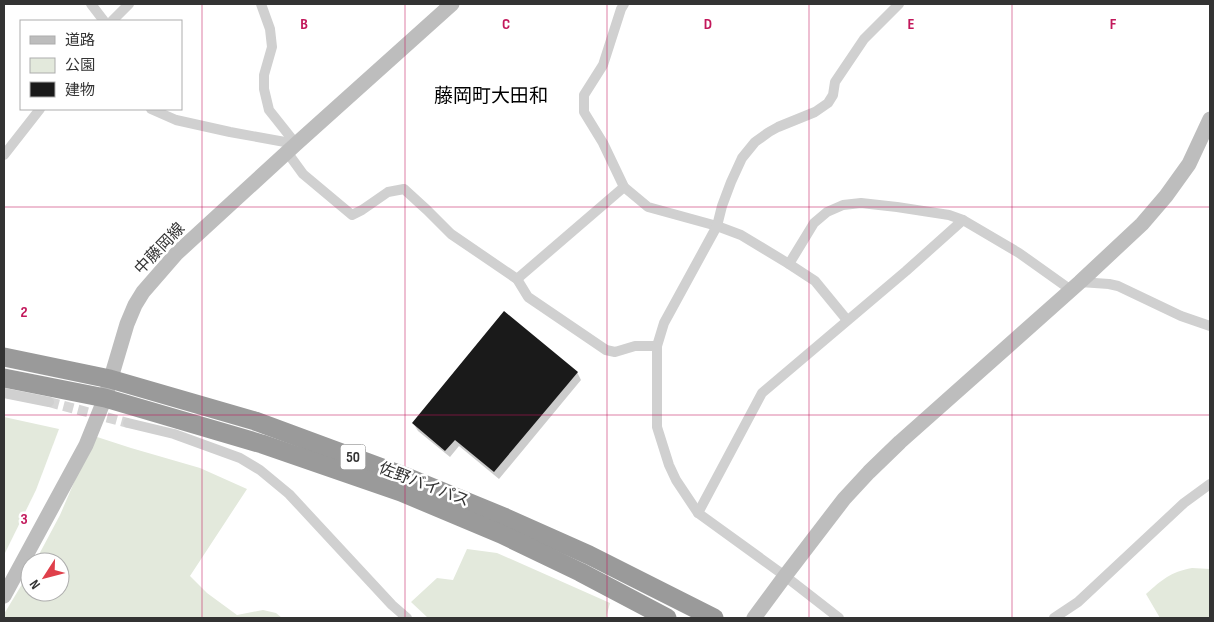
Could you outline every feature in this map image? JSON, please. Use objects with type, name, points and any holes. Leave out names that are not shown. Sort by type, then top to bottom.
[{"type":"highway","name":"佐野バイパス","points":[[4,357],[110,379],[255,421],[409,478],[504,517],[589,555],[714,618]]},
{"type":"highway","name":"佐野バイパス","points":[[4,378],[105,398],[262,444],[401,492],[501,534],[580,572],[668,618]]},
{"type":"main road","name":"中藤岡線","points":[[4,596],[86,445],[105,398],[127,324],[135,304],[143,292],[176,254],[452,4]]},
{"type":"main road","points":[[754,618],[844,499],[869,472],[1142,224],[1189,164],[1210,119]]},
{"type":"street","points":[[92,4],[103,20]]},
{"type":"street","points":[[113,20],[129,4]]},
{"type":"street","points":[[260,4],[270,29],[272,47],[264,75],[264,89],[269,110],[304,174],[352,215],[388,192],[404,189],[451,234],[517,279],[528,297],[606,350],[615,352],[636,346],[657,346]]},
{"type":"street","points":[[624,4],[603,65],[584,95],[584,112],[603,143],[624,187],[648,207],[717,226],[741,235],[790,264],[815,282],[847,320]]},
{"type":"street","points":[[839,618],[698,513],[676,480],[657,427],[657,346],[664,323],[717,226],[722,206],[742,158],[755,142],[778,127],[815,112],[828,103],[833,96],[835,82],[864,39],[899,4]]},
{"type":"street","points":[[4,155],[39,110]]},
{"type":"street","points":[[152,110],[176,120],[291,148]]},
{"type":"street","points":[[517,279],[624,187]]},
{"type":"street","points":[[790,264],[814,223],[827,212],[843,205],[861,203],[897,206],[949,215],[963,220],[1075,286],[1109,284],[1118,286],[1181,316],[1210,326]]},
{"type":"street","points":[[698,513],[762,393],[963,220]]},
{"type":"street","points":[[4,393],[49,402]]},
{"type":"street","points":[[128,423],[174,434],[240,458],[260,470],[289,494],[392,605],[407,618]]},
{"type":"street","points":[[1054,618],[1078,602],[1184,503],[1210,484]]},
{"type":"green space","points":[[4,417],[59,429],[36,490],[4,555]]},
{"type":"green space","points":[[94,436],[200,468],[247,489],[190,576],[207,593],[237,615],[263,610],[276,613],[282,618],[4,618],[4,614],[20,588],[20,602],[70,602],[70,552],[40,552],[60,515]]},
{"type":"green space","points":[[467,549],[497,553],[610,603],[606,618],[428,618],[411,602],[437,578],[453,580]]},
{"type":"green space","points":[[1192,568],[1210,569],[1210,618],[1160,618],[1146,594],[1167,577]]},
{"type":"building","points":[[504,311],[578,372],[494,472],[455,440],[445,451],[412,423]]},
{"type":"tunnel","points":[[49,402],[128,423]]},
{"type":"district","name":"藤岡町大田和","points":[[491,96]]}]
